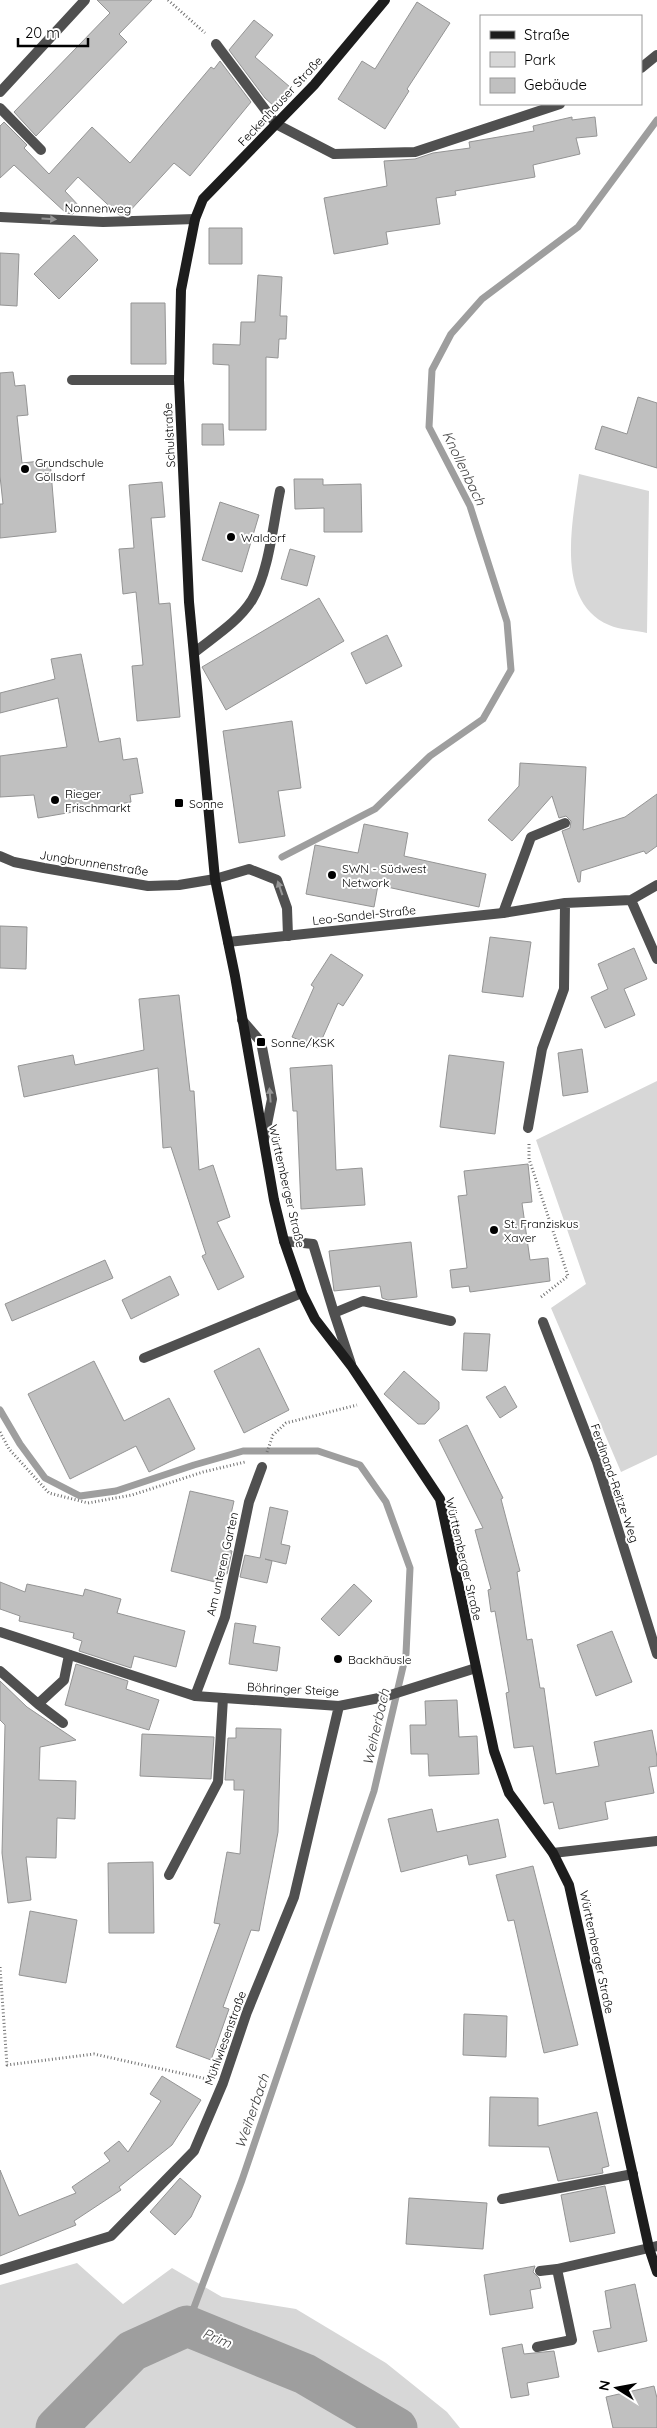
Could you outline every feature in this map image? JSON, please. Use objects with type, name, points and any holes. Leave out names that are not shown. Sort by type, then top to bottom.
[{"type":"street","points":[[0,92],[84,0]]},
{"type":"street","name":"Feckenhauser Straße","points":[[195,219],[203,199],[314,85],[385,0]]},
{"type":"street","points":[[216,44],[276,124],[334,154],[415,152],[557,105]]},
{"type":"street","points":[[642,67],[657,54]]},
{"type":"street","points":[[0,108],[41,150]]},
{"type":"street","name":"Nonnenweg","points":[[0,217],[103,222],[195,219]]},
{"type":"street","name":"Schulstraße","points":[[195,219],[181,290],[179,380],[189,602],[215,879]]},
{"type":"street","points":[[72,380],[179,380]]},
{"type":"street","points":[[195,652],[231,624],[252,599],[264,567],[280,491]]},
{"type":"street","points":[[503,912],[531,837],[565,823]]},
{"type":"street","name":"Jungbrunnenstraße","points":[[0,856],[14,862],[148,886],[180,885],[215,879],[249,869],[277,880],[287,908],[288,936]]},
{"type":"street","name":"Württemberger Straße","points":[[215,879],[263,1142],[284,1240],[302,1293],[315,1319],[352,1368],[440,1499],[494,1751],[509,1793],[553,1853],[569,1885],[633,2174],[653,2247],[657,2272]]},
{"type":"street","name":"Leo-Sandel-Straße","points":[[228,942],[503,912],[565,903],[631,900],[657,885]]},
{"type":"street","points":[[631,900],[657,959]]},
{"type":"street","points":[[528,1128],[542,1049],[564,989],[565,903]]},
{"type":"street","points":[[242,1020],[262,1042],[272,1099],[263,1142]]},
{"type":"street","points":[[284,1240],[313,1244],[352,1368]]},
{"type":"street","points":[[144,1358],[302,1293]]},
{"type":"street","points":[[334,1313],[363,1300],[451,1321]]},
{"type":"street","name":"Ferdinand-Reitze-Weg","points":[[543,1322],[597,1462],[657,1654]]},
{"type":"street","name":"Am unteren Garten","points":[[195,1696],[224,1616],[249,1502],[262,1467]]},
{"type":"street","name":"Böhringer Steige","points":[[0,1632],[195,1696],[338,1706],[384,1697],[476,1668]]},
{"type":"street","points":[[38,1704],[64,1680],[69,1655]]},
{"type":"street","points":[[0,1671],[63,1723]]},
{"type":"street","points":[[169,1875],[218,1782],[223,1698]]},
{"type":"street","name":"Mühlwiesenstraße","points":[[0,2270],[111,2236],[194,2151],[223,2083],[247,2012],[294,1897],[338,1706]]},
{"type":"street","points":[[553,1853],[657,1840]]},
{"type":"street","points":[[502,2199],[633,2174]]},
{"type":"street","points":[[540,2271],[557,2269],[653,2247]]},
{"type":"street","points":[[536,2347],[572,2340],[557,2269]]},
{"type":"path","points":[[168,0],[216,44]]},
{"type":"path","points":[[528,1128],[529,1159],[568,1276],[541,1298]]},
{"type":"path","points":[[273,1435],[286,1423],[374,1400]]},
{"type":"path","points":[[0,1432],[9,1448],[49,1493],[88,1503],[132,1495],[203,1472],[248,1462],[262,1467]]},
{"type":"path","points":[[0,1966],[7,2065],[94,2054],[223,2083]]},
{"type":"green space","points":[[579,474],[649,491],[647,633],[609,625],[592,614],[580,598],[574,579],[571,558],[573,514]]},
{"type":"green space","points":[[657,1081],[657,1455],[621,1472],[551,1308],[586,1284],[536,1140]]},
{"type":"green space","points":[[77,2263],[123,2304],[172,2268],[222,2297],[296,2309],[386,2363],[447,2412],[460,2428],[0,2428],[0,2285]]},
{"type":"building","points":[[97,0],[152,0],[119,34],[127,42],[36,136],[14,112],[110,13]]},
{"type":"building","points":[[417,2],[450,23],[407,89],[409,91],[385,129],[338,99],[362,61],[375,69]]},
{"type":"building","points":[[254,20],[273,35],[255,57],[290,87],[274,106],[265,98],[229,50]]},
{"type":"building","points":[[220,61],[251,102],[190,176],[174,163],[127,214],[119,215],[78,177],[65,191],[80,207],[73,214],[66,213],[14,165],[0,178],[0,126],[4,122],[27,145],[24,148],[49,174],[92,127],[130,163],[211,67],[214,69]]},
{"type":"building","points":[[572,117],[572,120],[595,117],[597,136],[576,138],[580,154],[533,165],[535,177],[455,191],[456,195],[436,198],[440,224],[386,232],[388,244],[334,254],[324,198],[387,186],[384,161],[415,159],[433,153],[470,148],[469,142],[534,131],[533,126]]},
{"type":"building","points":[[209,228],[242,228],[242,264],[209,264]]},
{"type":"building","points":[[74,235],[98,260],[59,299],[34,274]]},
{"type":"building","points":[[0,253],[19,254],[17,306],[0,305]]},
{"type":"building","points":[[258,275],[282,277],[280,316],[287,316],[286,339],[279,339],[278,358],[266,357],[266,430],[229,430],[229,365],[213,364],[213,344],[240,345],[241,322],[255,322]]},
{"type":"building","points":[[131,303],[165,303],[166,364],[131,364]]},
{"type":"building","name":"Grundschule Göllsdorf","points":[[13,372],[15,386],[25,385],[28,415],[17,416],[22,463],[50,460],[56,532],[0,538],[0,504],[3,504],[0,476],[0,373]]},
{"type":"building","points":[[638,397],[657,403],[657,468],[595,449],[602,426],[627,434]]},
{"type":"building","points":[[202,424],[223,424],[224,445],[202,445]]},
{"type":"building","points":[[294,479],[323,479],[323,485],[361,484],[362,532],[324,532],[324,508],[295,509]]},
{"type":"building","points":[[162,482],[165,517],[151,518],[159,604],[170,603],[180,717],[137,721],[132,666],[143,665],[136,592],[123,594],[119,549],[134,548],[129,485]]},
{"type":"building","name":"Waldorf","points":[[220,502],[259,515],[242,572],[202,560]]},
{"type":"building","points":[[290,549],[315,556],[307,586],[281,579]]},
{"type":"building","points":[[319,598],[344,641],[226,710],[202,667]]},
{"type":"building","points":[[387,635],[402,666],[366,684],[351,653]]},
{"type":"building","points":[[81,654],[99,742],[120,738],[123,760],[137,758],[143,793],[130,795],[131,802],[38,818],[34,795],[0,797],[0,756],[67,747],[58,698],[0,713],[0,693],[55,679],[51,659]]},
{"type":"building","points":[[292,721],[301,788],[278,791],[285,836],[239,843],[223,731]]},
{"type":"building","points":[[520,763],[586,767],[583,830],[625,817],[657,794],[657,846],[646,854],[644,851],[581,871],[580,882],[578,882],[562,831],[570,828],[571,821],[566,816],[559,818],[552,796],[512,841],[488,820],[519,786]]},
{"type":"building","points":[[364,824],[408,833],[404,856],[486,874],[479,907],[378,885],[374,907],[306,894],[315,845],[358,853]]},
{"type":"building","points":[[0,926],[27,927],[26,969],[0,968]]},
{"type":"building","points":[[490,937],[531,942],[523,997],[482,992]]},
{"type":"building","points":[[634,948],[647,979],[624,989],[635,1015],[605,1028],[591,997],[608,989],[598,964]]},
{"type":"building","points":[[331,954],[363,975],[343,1006],[338,1003],[318,1048],[292,1037],[314,987],[311,985]]},
{"type":"building","points":[[179,995],[190,1091],[194,1091],[199,1170],[213,1165],[230,1217],[217,1222],[244,1277],[218,1290],[202,1256],[206,1254],[171,1147],[163,1148],[158,1068],[24,1097],[18,1066],[73,1055],[75,1065],[144,1050],[139,999]]},
{"type":"building","points":[[582,1049],[588,1092],[563,1096],[558,1053]]},
{"type":"building","points":[[449,1055],[504,1062],[495,1134],[440,1127]]},
{"type":"building","points":[[332,1065],[336,1170],[362,1168],[365,1205],[301,1209],[297,1111],[293,1111],[290,1068]]},
{"type":"building","name":"St. Franziskus Xaver","points":[[528,1164],[532,1202],[522,1203],[530,1260],[548,1258],[550,1281],[470,1292],[469,1286],[452,1288],[450,1270],[467,1268],[458,1196],[467,1195],[464,1171]]},
{"type":"building","points":[[411,1242],[417,1297],[388,1300],[382,1298],[380,1286],[334,1291],[329,1251]]},
{"type":"building","points":[[105,1260],[113,1278],[12,1321],[5,1304]]},
{"type":"building","points":[[170,1276],[179,1295],[131,1319],[122,1300]]},
{"type":"building","points":[[464,1333],[490,1334],[487,1371],[462,1370]]},
{"type":"building","points":[[259,1348],[289,1410],[244,1433],[214,1371]]},
{"type":"building","points":[[94,1361],[124,1421],[169,1398],[195,1449],[149,1472],[136,1446],[70,1479],[28,1394]]},
{"type":"building","points":[[404,1371],[439,1402],[439,1409],[425,1424],[418,1424],[384,1394]]},
{"type":"building","points":[[505,1386],[517,1407],[500,1418],[486,1397]]},
{"type":"building","points":[[467,1425],[503,1498],[501,1499],[520,1571],[517,1572],[527,1640],[532,1639],[540,1688],[544,1688],[556,1774],[599,1766],[594,1742],[652,1730],[657,1766],[649,1767],[654,1793],[605,1802],[608,1819],[559,1829],[553,1802],[544,1804],[533,1746],[514,1748],[506,1693],[509,1692],[495,1611],[491,1612],[488,1590],[491,1589],[475,1530],[483,1528],[439,1440]]},
{"type":"building","points":[[190,1491],[234,1501],[223,1549],[232,1551],[227,1574],[217,1572],[215,1582],[171,1571]]},
{"type":"building","points":[[270,1507],[288,1511],[281,1544],[290,1546],[286,1564],[265,1559],[272,1561],[267,1583],[240,1577],[245,1555],[260,1558]]},
{"type":"building","points":[[0,1582],[25,1592],[27,1584],[83,1596],[85,1589],[121,1599],[117,1613],[185,1631],[176,1667],[134,1656],[131,1668],[79,1651],[82,1641],[73,1638],[74,1633],[19,1621],[20,1616],[0,1609]]},
{"type":"building","points":[[354,1584],[372,1601],[339,1636],[321,1619]]},
{"type":"building","points":[[235,1623],[256,1626],[253,1643],[280,1647],[277,1671],[229,1664]]},
{"type":"building","points":[[612,1631],[632,1682],[596,1696],[577,1645]]},
{"type":"building","points":[[76,1664],[128,1681],[126,1689],[159,1700],[149,1730],[65,1705]]},
{"type":"building","points":[[0,1681],[27,1707],[76,1740],[40,1747],[39,1780],[76,1781],[75,1819],[57,1818],[56,1858],[26,1857],[31,1900],[8,1903],[2,1853],[5,1725],[0,1720]]},
{"type":"building","points":[[457,1700],[459,1737],[477,1736],[479,1774],[429,1776],[428,1754],[411,1754],[410,1725],[426,1725],[425,1701]]},
{"type":"building","points":[[236,1728],[281,1729],[278,1832],[259,1931],[251,1930],[223,2007],[229,2009],[211,2060],[176,2047],[220,1924],[214,1923],[227,1852],[240,1854],[244,1790],[234,1790],[234,1780],[225,1780],[228,1738],[236,1738]]},
{"type":"building","points":[[142,1734],[214,1737],[211,1779],[140,1776]]},
{"type":"building","points":[[432,1809],[437,1832],[498,1819],[506,1857],[469,1865],[467,1855],[401,1872],[388,1819]]},
{"type":"building","points":[[153,1862],[154,1933],[109,1933],[108,1863]]},
{"type":"building","points":[[533,1866],[578,2045],[544,2053],[514,1920],[508,1921],[496,1875]]},
{"type":"building","points":[[30,1911],[77,1920],[66,1983],[19,1975]]},
{"type":"building","points":[[464,2014],[507,2016],[506,2057],[463,2055]]},
{"type":"building","points":[[162,2076],[201,2100],[172,2145],[119,2187],[121,2190],[74,2221],[76,2225],[0,2256],[0,2170],[19,2216],[76,2193],[72,2187],[110,2161],[104,2153],[119,2141],[128,2152],[161,2101],[150,2094]]},
{"type":"building","points":[[490,2097],[538,2098],[538,2126],[597,2112],[609,2166],[602,2168],[603,2173],[558,2181],[549,2147],[489,2146]]},
{"type":"building","points":[[180,2178],[201,2196],[191,2217],[175,2235],[150,2212]]},
{"type":"building","points":[[605,2186],[615,2233],[570,2242],[561,2195]]},
{"type":"building","points":[[409,2198],[487,2203],[483,2249],[406,2244]]},
{"type":"building","points":[[535,2266],[533,2272],[539,2278],[541,2288],[530,2290],[533,2308],[490,2315],[484,2275]]},
{"type":"building","points":[[635,2284],[647,2341],[598,2352],[593,2331],[611,2328],[605,2291]]},
{"type":"building","points":[[522,2344],[524,2354],[554,2351],[559,2377],[527,2383],[529,2395],[511,2398],[502,2348]]},
{"type":"building","points":[[654,2386],[657,2398],[657,2428],[613,2428],[606,2397]]},
{"type":"waterway","name":"Knollenbach","points":[[282,857],[375,809],[430,756],[483,719],[511,670],[507,622],[470,506],[429,427],[432,370],[451,334],[482,299],[578,227],[657,120]]},
{"type":"waterway","name":"Weiherbach","points":[[0,1410],[20,1444],[45,1478],[80,1496],[116,1491],[243,1451],[318,1451],[360,1465],[386,1502],[410,1568],[406,1654],[374,1791],[242,2180],[187,2326]]},
{"type":"waterway","name":"Prim","points":[[56,2428],[132,2351],[187,2326],[305,2374],[397,2428]]},
{"type":"place","name":"Grundschule Göllsdorf","points":[[25,469]]},
{"type":"place","name":"Waldorf","points":[[231,537]]},
{"type":"place","name":"Rieger Frischmarkt","points":[[55,800]]},
{"type":"place","name":"Sonne","points":[[179,803]]},
{"type":"place","name":"SWN - Südwest Network","points":[[332,875]]},
{"type":"place","name":"Sonne/KSK","points":[[261,1042]]},
{"type":"place","name":"St. Franziskus Xaver","points":[[494,1230]]},
{"type":"place","name":"Backhäusle","points":[[338,1659]]}]
